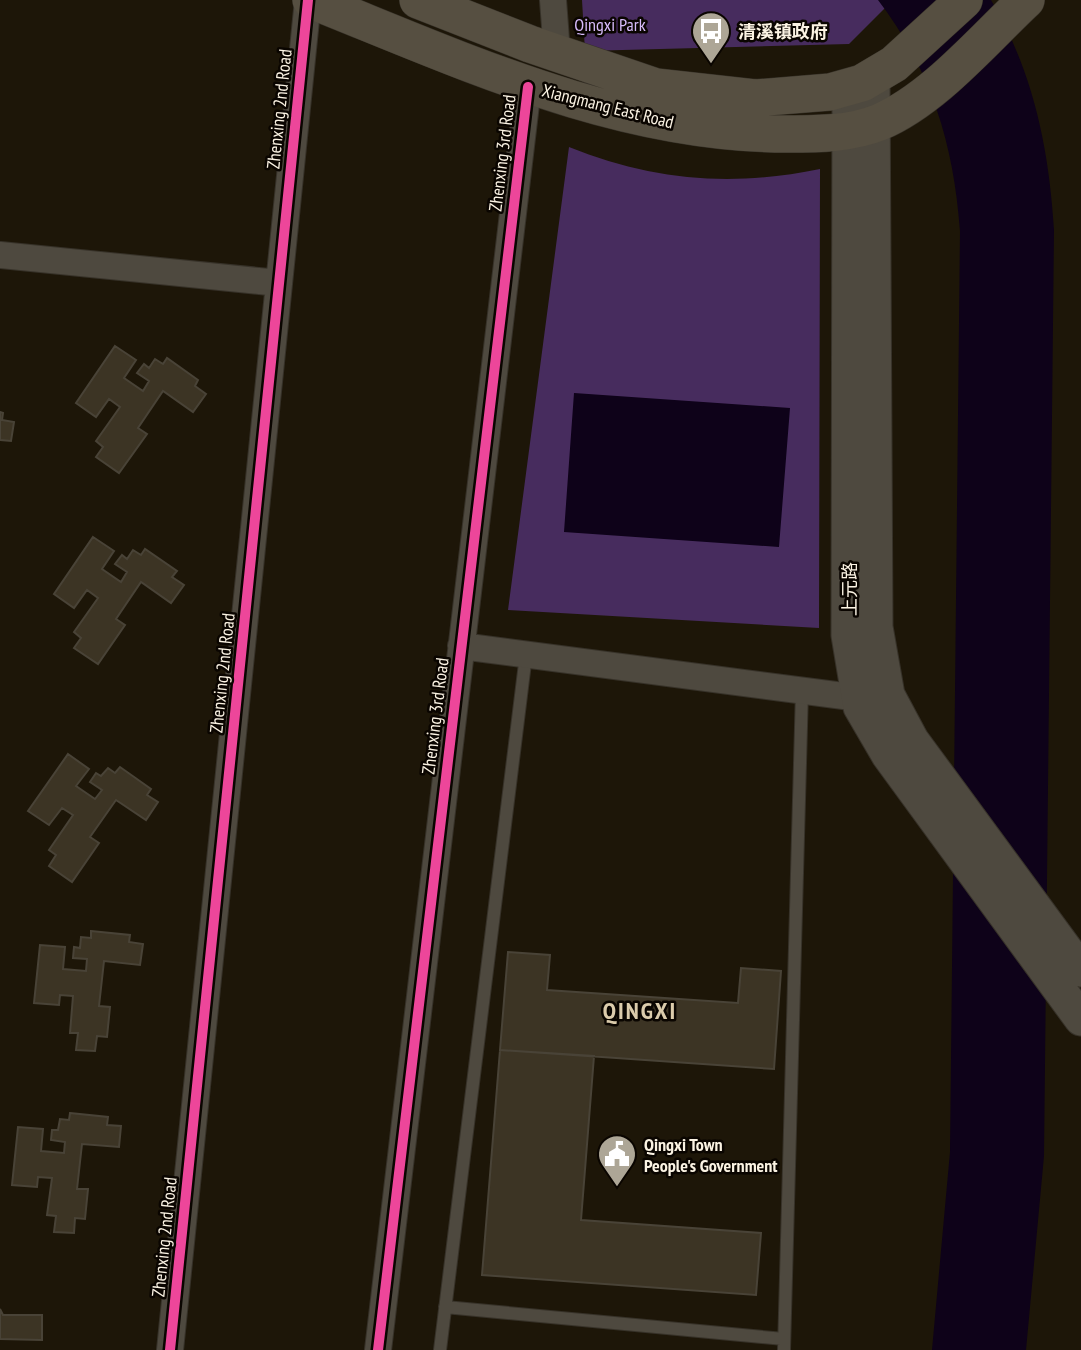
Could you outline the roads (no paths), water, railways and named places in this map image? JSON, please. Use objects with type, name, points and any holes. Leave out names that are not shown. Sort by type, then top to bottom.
[{"type":"main road","name":"Xiangmang East Road","points":[[309,0],[528,87],[652,120],[757,134],[862,127],[915,103],[1026,0]]},
{"type":"main road","name":"Xiangmang East Road","points":[[418,0],[556,53],[656,87],[755,98],[872,76]]},
{"type":"main road","points":[[872,76],[964,0]]},
{"type":"street","name":"Zhenxing 2nd Road","points":[[170,1350],[309,0]]},
{"type":"street","points":[[553,0],[556,53]]},
{"type":"street","name":"上元路","points":[[872,76],[862,127],[848,635],[860,707],[900,747],[1081,970]]},
{"type":"street","name":"Zhenxing 3rd Road","points":[[377,1350],[528,87]]},
{"type":"street","name":"上元路","points":[[862,127],[876,626],[900,747],[1081,1019]]},
{"type":"street","points":[[0,256],[279,283]]},
{"type":"street","points":[[461,646],[859,698]]},
{"type":"lane","points":[[440,1350],[526,654]]},
{"type":"lane","points":[[445,1307],[784,1345],[802,690]]},
{"type":"place","name":"清溪镇政府","points":[[711,65]]},
{"type":"place","name":"Qingxi Town People's Government","points":[[617,1188]]},
{"type":"district","name":"QINGXI","points":[[640,1010]]},
{"type":"park label","name":"Qingxi Park","points":[[610,24]]}]
